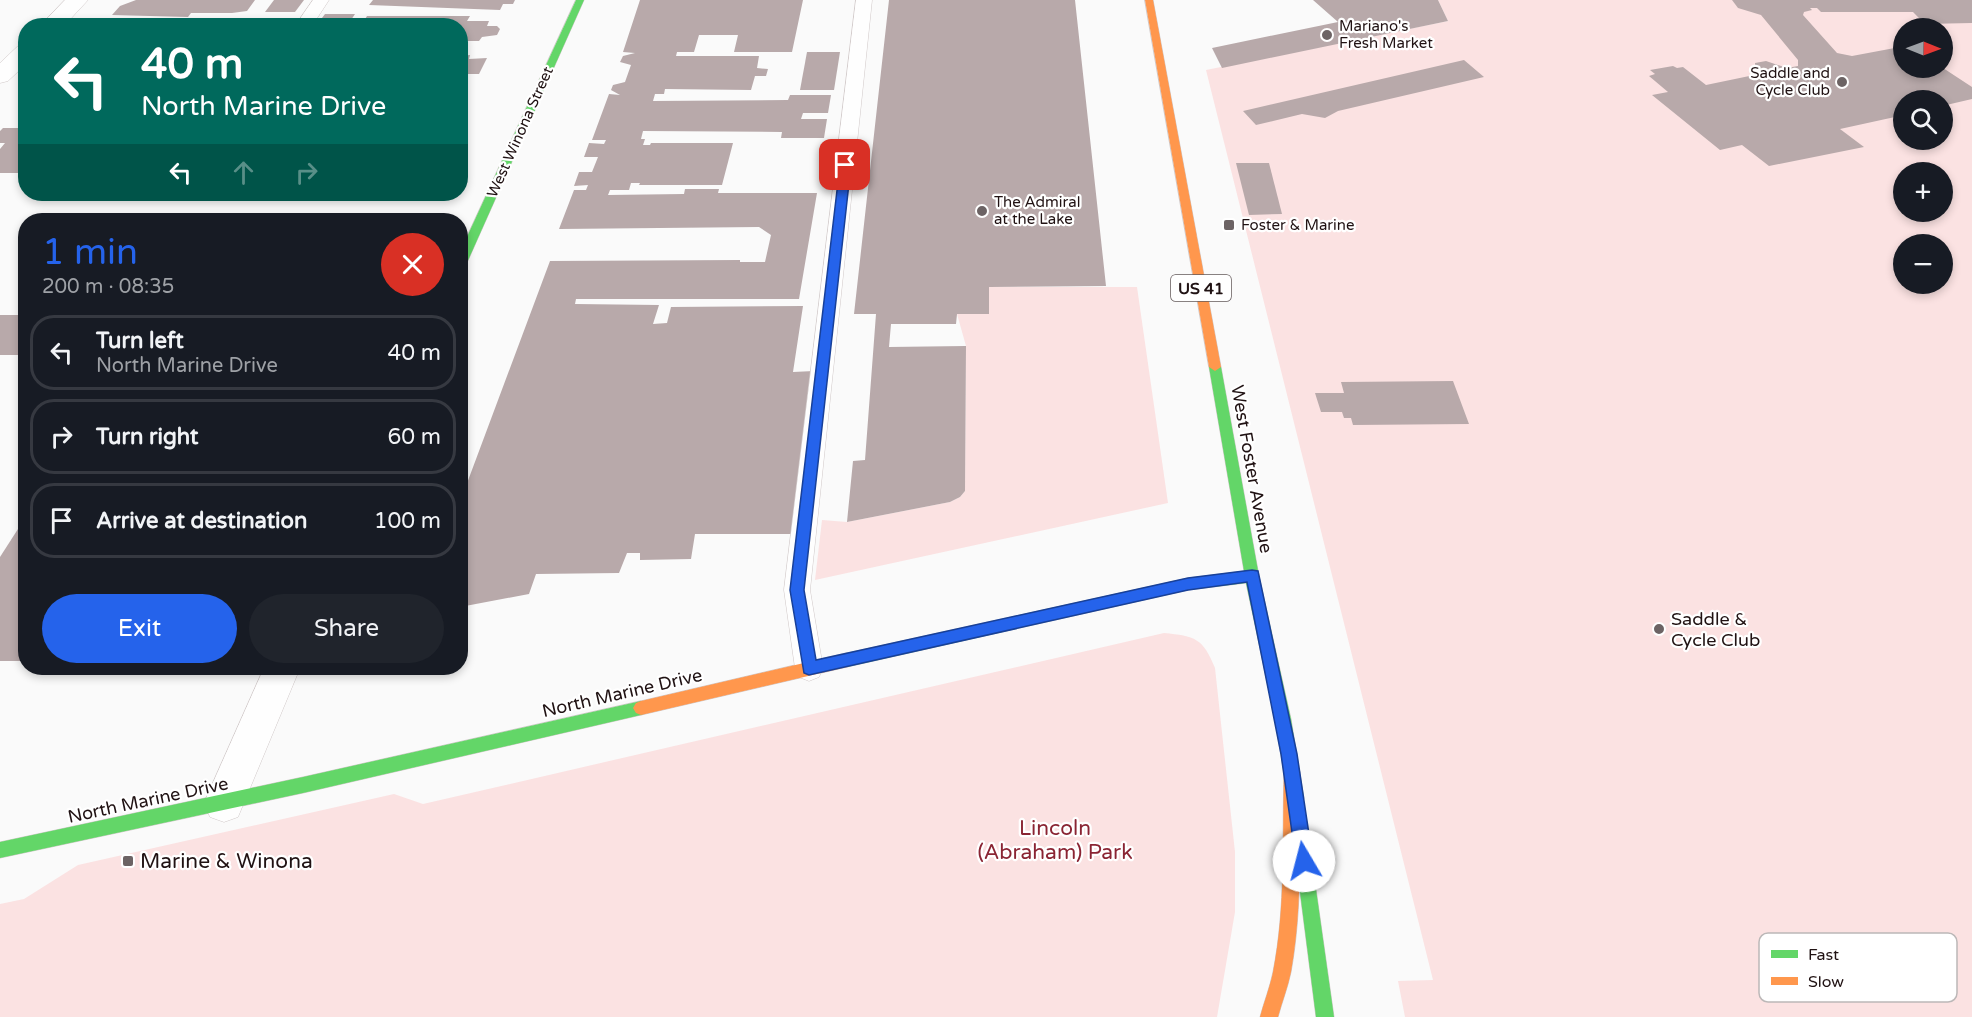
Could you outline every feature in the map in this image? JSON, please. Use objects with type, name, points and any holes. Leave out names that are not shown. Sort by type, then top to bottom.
[{"type":"main road","name":"West Winona Street","points":[[468,247],[579,0]]},
{"type":"main road","name":"West Foster Avenue","points":[[1149,0],[1252,576],[1292,772],[1325,1017]]},
{"type":"main road","name":"North Marine Drive","points":[[0,850],[224,802],[809,668],[1177,587],[1252,576]]},
{"type":"main road","name":"US 41","points":[[1269,1017],[1283,966],[1287,937],[1291,874],[1292,772]]},
{"type":"street","points":[[59,18],[76,0]]},
{"type":"street","points":[[0,76],[18,59]]},
{"type":"street","points":[[224,802],[279,675]]},
{"type":"lane","points":[[309,18],[321,0]]},
{"type":"lane","points":[[809,668],[797,590],[864,0]]},
{"type":"green space","name":"Saddle & Cycle Club","points":[[1438,0],[1972,0],[1972,1017],[1405,1017],[1398,981],[1433,980],[1206,70],[1448,21]]},
{"type":"green space","points":[[989,287],[1137,287],[1168,503],[815,580],[822,520],[847,522],[950,502],[960,497],[965,491],[966,346],[957,314],[989,314]]},
{"type":"green space","name":"Lincoln (Abraham) Park","points":[[1164,633],[1197,640],[1206,650],[1215,668],[1235,852],[1235,912],[1217,1017],[0,1017],[0,904],[24,899],[78,865],[394,794],[423,804]]},
{"type":"building","points":[[136,0],[255,0],[247,11],[232,13],[191,13],[188,17],[112,15],[120,6]]},
{"type":"building","points":[[274,0],[304,0],[295,12],[265,12]]},
{"type":"building","points":[[373,0],[515,0],[513,4],[503,4],[500,10],[369,5]]},
{"type":"building","points":[[640,0],[803,0],[792,52],[734,52],[738,35],[699,35],[694,52],[677,52],[676,56],[759,56],[757,68],[768,69],[766,76],[755,76],[751,90],[665,89],[664,94],[655,94],[653,101],[788,100],[790,95],[831,95],[828,113],[803,113],[801,119],[827,119],[824,138],[781,138],[782,132],[643,131],[641,139],[645,139],[643,145],[651,143],[733,143],[722,185],[639,185],[640,183],[631,183],[629,190],[610,190],[608,195],[684,194],[685,189],[719,189],[718,193],[817,193],[799,299],[576,299],[575,304],[659,305],[653,324],[667,323],[671,307],[803,306],[793,372],[814,371],[792,534],[695,534],[691,559],[640,560],[640,553],[627,553],[619,573],[536,574],[529,594],[468,605],[468,481],[550,261],[740,260],[740,262],[765,262],[771,235],[759,227],[559,229],[574,190],[586,190],[588,185],[574,186],[579,172],[592,172],[598,157],[584,157],[589,143],[604,144],[606,140],[592,140],[609,94],[620,95],[611,90],[613,85],[625,82],[631,65],[620,62],[623,56],[635,53],[623,52]]},
{"type":"building","name":"The Admiral at the Lake","points":[[889,0],[1075,0],[1106,286],[989,287],[989,314],[957,314],[956,324],[891,324],[889,347],[966,346],[965,491],[960,497],[950,502],[847,522],[853,461],[865,460],[876,314],[854,314]]},
{"type":"building","name":"Mariano's Fresh Market","points":[[1313,0],[1438,0],[1448,21],[1222,68],[1212,48],[1338,22]]},
{"type":"building","name":"Saddle and Cycle Club","points":[[1732,0],[1972,0],[1972,23],[1953,23],[1953,18],[1919,18],[1913,12],[1821,12],[1817,8],[1810,8],[1812,10],[1804,12],[1803,15],[1837,53],[1852,56],[1893,48],[1893,78],[1953,78],[1953,75],[1972,87],[1972,99],[1953,103],[1953,90],[1893,90],[1893,117],[1840,129],[1864,147],[1769,166],[1742,145],[1720,150],[1652,95],[1668,92],[1649,76],[1655,74],[1650,70],[1673,66],[1683,67],[1706,85],[1759,74],[1755,71],[1755,63],[1766,61],[1787,68],[1798,66],[1798,60],[1761,15],[1738,8]]},
{"type":"building","points":[[325,14],[355,14],[352,18],[322,18]]},
{"type":"building","points":[[367,16],[470,16],[468,19],[366,18]]},
{"type":"building","points":[[468,21],[489,21],[487,26],[497,26],[500,29],[497,35],[482,37],[479,41],[468,41]]},
{"type":"building","points":[[807,52],[840,52],[834,90],[800,90]]},
{"type":"building","points":[[468,55],[470,55],[469,59],[487,58],[479,74],[468,74]]},
{"type":"building","points":[[1464,60],[1484,77],[1338,111],[1325,118],[1302,114],[1256,125],[1243,111]]},
{"type":"building","points":[[3,128],[18,128],[18,173],[0,173],[0,149],[5,143],[0,143],[0,131]]},
{"type":"building","points":[[1236,163],[1269,163],[1282,214],[1249,215]]},
{"type":"building","points":[[0,315],[18,315],[18,355],[0,355]]},
{"type":"building","points":[[1453,381],[1469,424],[1353,425],[1351,418],[1344,418],[1342,412],[1321,412],[1315,393],[1344,393],[1341,382]]},
{"type":"building","points":[[18,529],[18,661],[0,661],[0,557]]},
{"type":"traffic: fast","points":[[468,247],[580,0]]},
{"type":"traffic: fast","points":[[1215,367],[1252,576],[1283,719],[1296,798]]},
{"type":"traffic: fast","points":[[847,660],[1188,584],[1252,576]]},
{"type":"traffic: fast","points":[[0,850],[303,785],[641,708]]},
{"type":"traffic: fast","points":[[1304,861],[1325,1017]]},
{"type":"traffic: slow","points":[[1149,0],[1215,367]]},
{"type":"traffic: slow","points":[[641,708],[847,660]]},
{"type":"traffic: slow","points":[[1269,1017],[1282,972],[1286,947],[1291,872],[1292,772]]},
{"type":"place","name":"Mariano's Fresh Market","points":[[1327,35]]},
{"type":"place","name":"Saddle and Cycle Club","points":[[1842,82]]},
{"type":"place","name":"The Admiral at the Lake","points":[[982,211]]},
{"type":"place","name":"Foster & Marine","points":[[1229,225]]},
{"type":"place","name":"Saddle & Cycle Club","points":[[1659,629]]},
{"type":"place","name":"Marine & Winona","points":[[128,861]]},
{"type":"route","points":[[845,165],[797,590],[809,668],[1188,584],[1252,576],[1289,754],[1304,861]]}]
